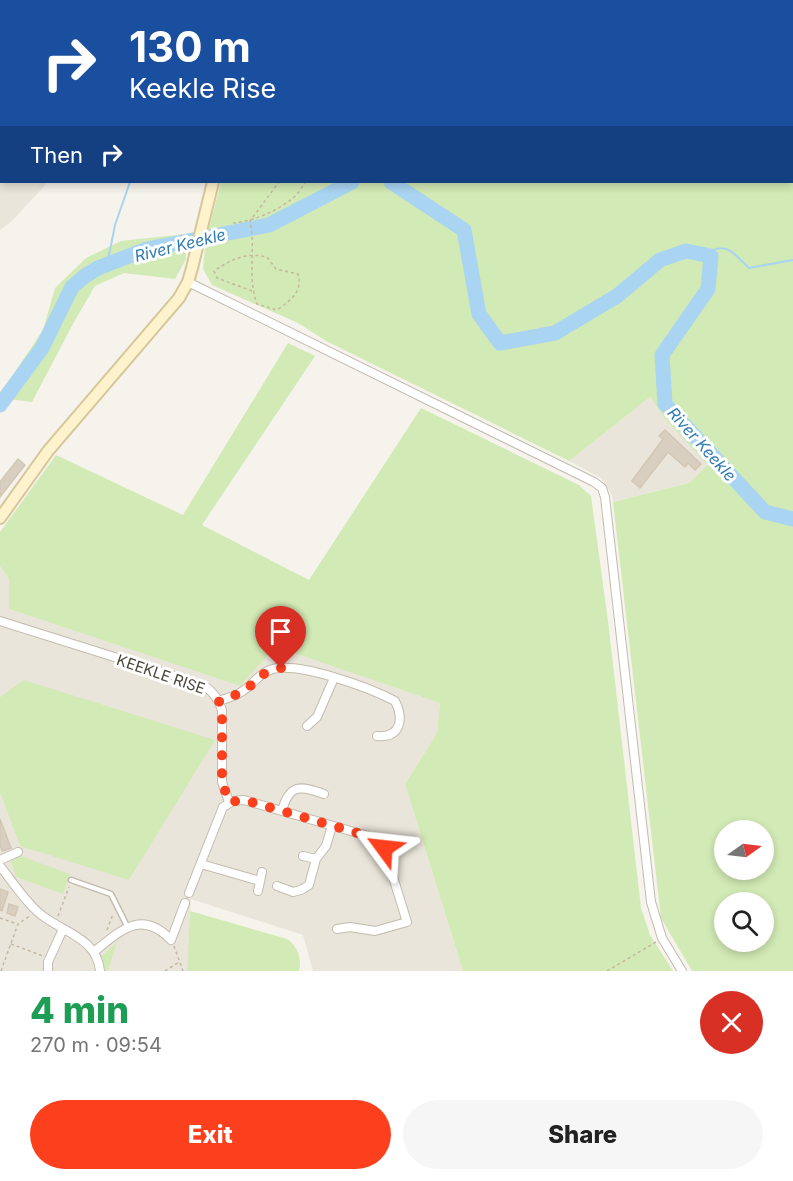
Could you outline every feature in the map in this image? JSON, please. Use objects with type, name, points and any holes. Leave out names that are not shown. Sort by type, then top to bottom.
[{"type":"main road","points":[[0,518],[48,450],[179,298],[188,282],[213,183]]},
{"type":"street","points":[[188,282],[571,470],[602,489],[605,497],[651,902],[662,938],[682,971]]},
{"type":"street","name":"KEEKLE RISE","points":[[0,621],[200,684],[210,690],[219,701],[222,716],[222,782],[229,802]]},
{"type":"street","points":[[219,701],[245,690],[262,674],[270,670],[281,668],[309,670],[371,690],[395,701],[400,711],[399,723],[395,732],[386,737],[377,736]]},
{"type":"street","points":[[307,726],[317,717],[334,678]]},
{"type":"street","points":[[282,811],[289,793],[295,789],[311,789],[324,794]]},
{"type":"street","points":[[189,893],[222,810],[229,802],[244,800],[371,837],[383,845],[407,922],[375,931],[350,927],[338,929]]},
{"type":"street","points":[[277,886],[290,892],[304,889],[312,879],[316,860],[326,846],[332,826]]},
{"type":"street","points":[[0,860],[18,852]]},
{"type":"street","points":[[303,856],[316,860]]},
{"type":"street","points":[[201,864],[260,881]]},
{"type":"street","points":[[0,866],[36,911],[54,925],[86,942],[94,951],[100,971]]},
{"type":"street","points":[[258,891],[262,872]]},
{"type":"street","points":[[94,951],[127,926],[141,924],[160,929],[171,940],[184,903]]},
{"type":"street","points":[[48,971],[50,958],[63,929]]},
{"type":"lane","points":[[71,880],[111,894],[127,926]]},
{"type":"path","points":[[252,291],[217,278],[214,271],[238,257],[251,255],[267,257],[276,269],[298,274],[299,290],[291,300],[277,310],[257,304],[252,291],[251,255],[253,239],[250,221],[278,183]]},
{"type":"path","points":[[232,223],[250,221],[294,197],[305,183]]},
{"type":"path","points":[[54,925],[71,880]]},
{"type":"path","points":[[102,945],[117,904]]},
{"type":"path","points":[[1,971],[18,924],[36,911]]},
{"type":"path","points":[[0,918],[18,924]]},
{"type":"path","points":[[607,971],[662,938]]},
{"type":"path","points":[[171,940],[183,971]]},
{"type":"path","points":[[10,944],[50,958]]},
{"type":"path","points":[[165,971],[180,962]]},
{"type":"shaded area","points":[[0,183],[47,183],[11,222],[0,230]]},
{"type":"shaded area","points":[[650,397],[665,419],[709,465],[689,483],[613,502],[612,495],[601,478],[569,461]]},
{"type":"shaded area","points":[[0,566],[9,579],[9,609],[240,686],[276,647],[440,703],[437,733],[405,784],[463,971],[313,971],[303,935],[191,899],[187,971],[0,971],[0,793],[20,846],[25,681],[0,697]]},
{"type":"green space","points":[[221,183],[793,183],[793,971],[692,971],[661,918],[613,502],[689,483],[708,465],[665,419],[650,397],[569,461],[326,341],[298,323],[212,285],[203,269],[207,229],[209,229]]},
{"type":"green space","points":[[186,234],[186,259],[175,279],[124,273],[95,286],[32,402],[0,398],[0,394],[43,330],[55,288],[86,258],[121,241]]},
{"type":"green space","points":[[288,343],[315,356],[202,525],[309,580],[421,408],[579,485],[591,496],[608,621],[641,908],[650,935],[673,971],[463,971],[405,784],[437,733],[440,703],[276,647],[240,686],[9,609],[9,579],[0,566],[0,532],[56,455],[183,515]]},
{"type":"green space","points":[[24,680],[215,740],[129,880],[20,846],[0,793],[0,697]]},
{"type":"green space","points":[[21,856],[70,874],[63,894],[16,877],[11,861]]},
{"type":"green space","points":[[190,911],[287,939],[298,953],[299,971],[187,971]]},
{"type":"green space","points":[[117,942],[108,971],[105,971],[102,956]]},
{"type":"building","points":[[665,430],[701,464],[695,470],[688,463],[685,467],[668,452],[640,488],[632,481],[663,439],[659,436]]},
{"type":"building","points":[[18,459],[25,465],[0,497],[0,482]]},
{"type":"building","points":[[0,819],[11,848],[2,851],[0,844]]},
{"type":"building","points":[[0,889],[8,892],[2,911],[0,910]]},
{"type":"building","points":[[9,904],[18,907],[15,916],[7,913]]},
{"type":"waterway","points":[[107,265],[115,225],[130,183]]},
{"type":"waterway","name":"River Keekle","points":[[0,405],[42,348],[72,287],[85,276],[98,268],[147,249],[269,225],[350,183]]},
{"type":"waterway","name":"River Keekle","points":[[393,183],[464,230],[479,314],[500,343],[555,333],[617,296],[660,260],[686,251],[711,256],[708,289],[662,355],[665,404],[765,512],[793,519]]},
{"type":"waterway","points":[[702,254],[723,248],[733,252],[749,268],[793,260]]},
{"type":"route","points":[[281,668],[262,674],[245,690],[219,701],[222,710],[222,782],[229,802],[244,800],[368,836],[378,841],[384,848]]}]
